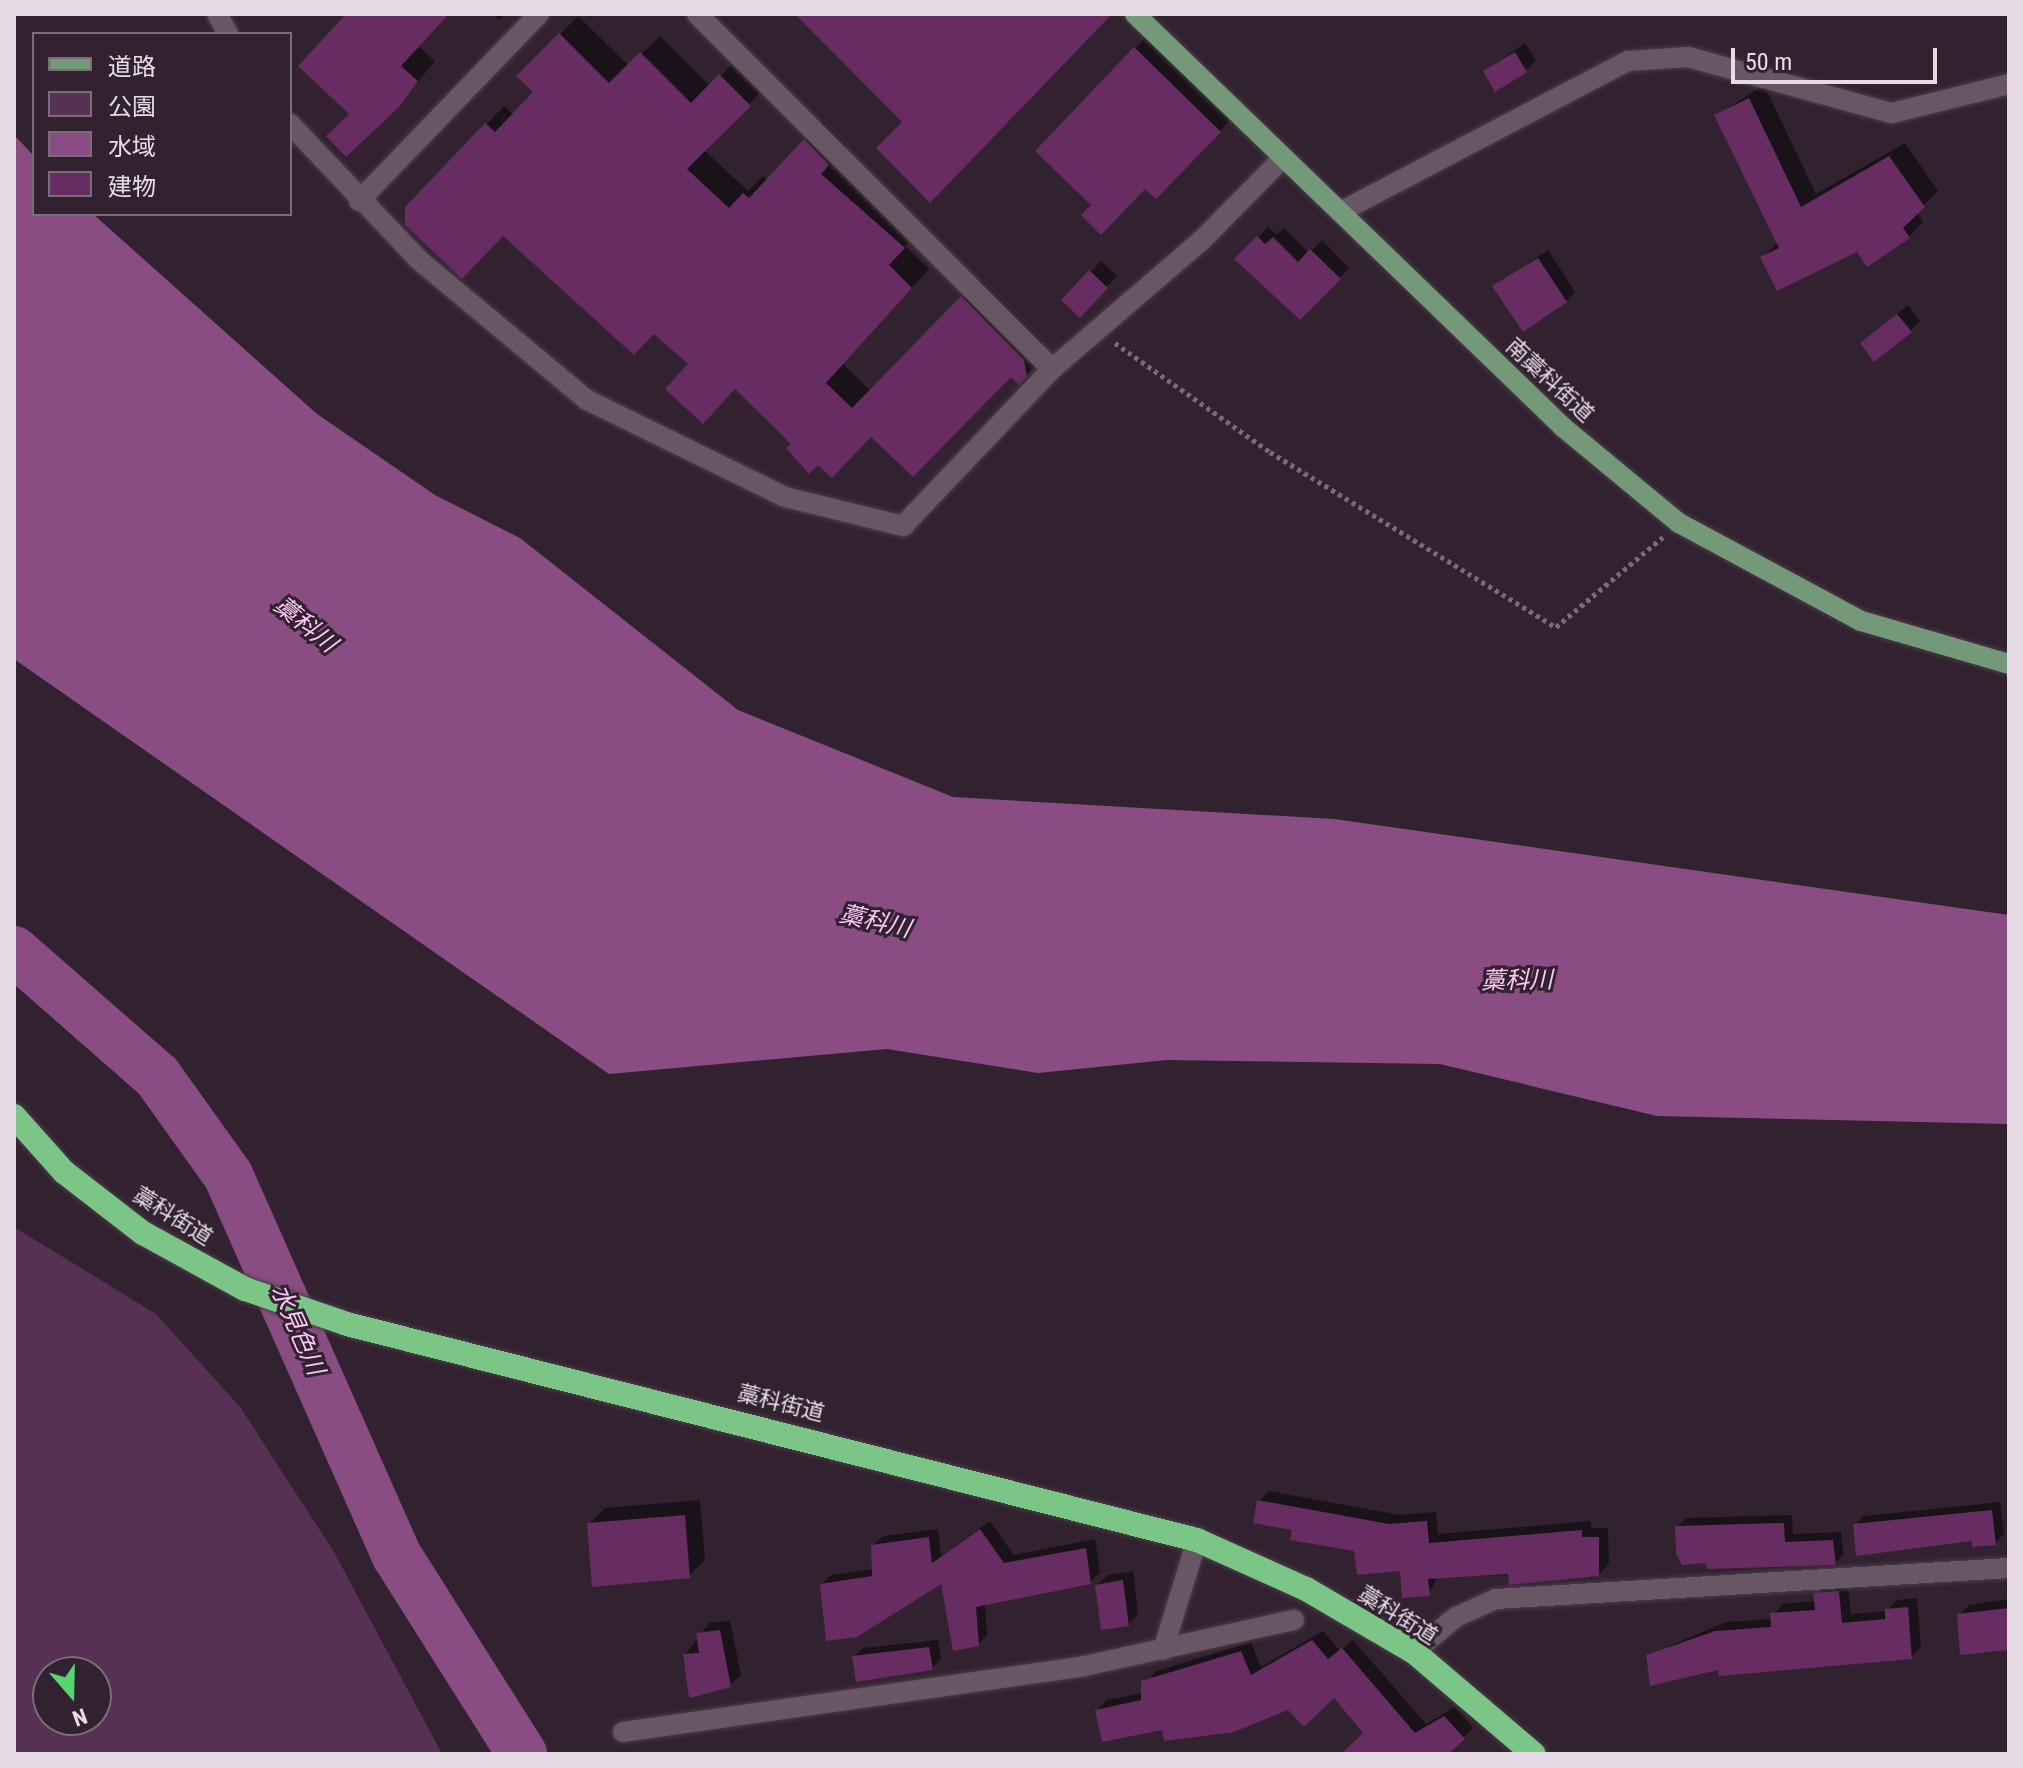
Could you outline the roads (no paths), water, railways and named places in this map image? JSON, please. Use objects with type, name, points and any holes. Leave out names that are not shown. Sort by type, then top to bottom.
[{"type":"highway","name":"藁科街道","points":[[14,1116],[64,1172],[143,1233],[211,1271],[299,1309],[1197,1540],[1306,1589],[1414,1652],[1534,1754]]},
{"type":"main road","name":"南藁科街道","points":[[1135,14],[1564,428],[1679,523],[1861,621],[2009,664]]},
{"type":"street","points":[[217,14],[227,32]]},
{"type":"street","points":[[359,201],[539,14]]},
{"type":"street","points":[[697,14],[1052,369]]},
{"type":"street","points":[[1342,211],[1628,61],[1688,57],[1892,113],[2009,84]]},
{"type":"street","points":[[292,126],[359,201],[529,357],[587,400],[785,497],[903,526],[1052,369],[1282,159]]},
{"type":"street","points":[[1163,1650],[1197,1540]]},
{"type":"street","points":[[1414,1652],[1456,1617],[1496,1599],[2009,1568]]},
{"type":"street","points":[[623,1732],[1163,1650],[1294,1620]]},
{"type":"water","name":"藁科川","points":[[14,135],[32,154],[32,216],[95,216],[317,414],[435,495],[520,538],[738,710],[953,797],[1334,819],[2009,915],[2009,1124],[1657,1116],[1440,1064],[1167,1060],[1038,1073],[887,1049],[609,1074],[14,659]]},
{"type":"waterway","name":"水見色川","points":[[14,951],[157,1076],[228,1175],[397,1556],[522,1754]]}]
